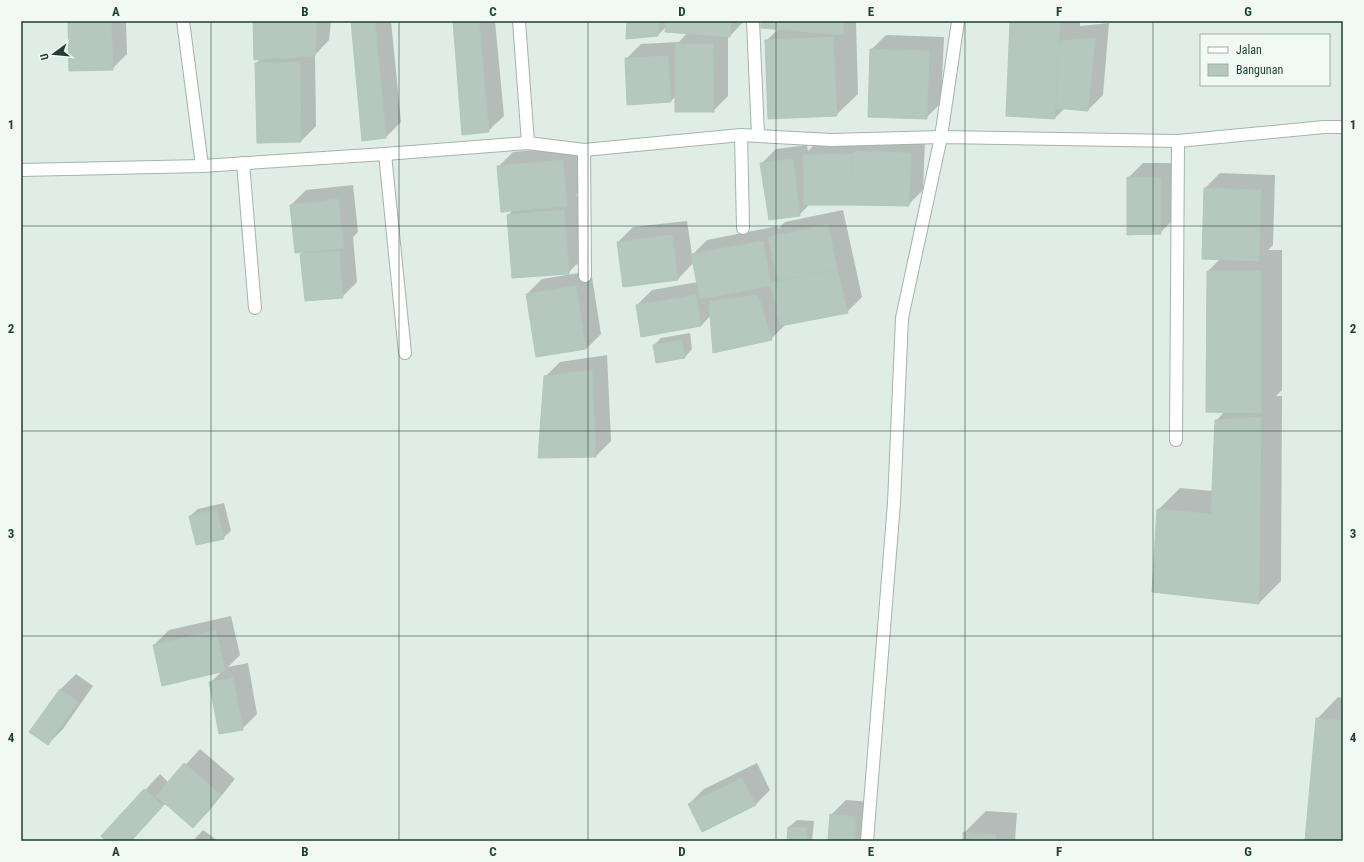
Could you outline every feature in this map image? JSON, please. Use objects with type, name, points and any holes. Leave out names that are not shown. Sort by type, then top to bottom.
[{"type":"street","points":[[183,21],[202,166]]},
{"type":"street","points":[[519,21],[528,144]]},
{"type":"street","points":[[753,21],[758,135]]},
{"type":"street","points":[[867,841],[894,503],[902,318],[941,137],[958,21]]},
{"type":"street","points":[[21,170],[202,166],[528,144],[584,150],[741,135],[831,140],[941,137],[1178,141],[1324,127],[1343,127]]},
{"type":"street","points":[[741,135],[743,228]]},
{"type":"street","points":[[1176,440],[1178,141]]},
{"type":"street","points":[[584,150],[585,276]]},
{"type":"street","points":[[385,154],[405,353]]},
{"type":"street","points":[[243,163],[255,308]]},
{"type":"building","points":[[68,21],[111,21],[113,70],[69,71]]},
{"type":"building","points":[[253,21],[317,21],[315,56],[254,60]]},
{"type":"building","points":[[351,21],[375,21],[386,138],[362,141]]},
{"type":"building","points":[[453,21],[479,21],[489,132],[462,135]]},
{"type":"building","points":[[627,21],[659,21],[658,36],[626,39]]},
{"type":"building","points":[[666,21],[731,21],[730,37],[665,32]]},
{"type":"building","points":[[761,21],[844,21],[843,35],[761,28]]},
{"type":"building","points":[[1010,21],[1060,21],[1055,119],[1006,116]]},
{"type":"building","points":[[833,37],[837,116],[768,119],[765,40]]},
{"type":"building","points":[[1095,38],[1088,111],[1056,108],[1059,41]]},
{"type":"building","points":[[675,44],[713,44],[714,112],[675,112]]},
{"type":"building","points":[[870,49],[929,51],[927,119],[868,117]]},
{"type":"building","points":[[668,56],[671,102],[627,105],[625,58]]},
{"type":"building","points":[[300,62],[301,142],[257,143],[255,63]]},
{"type":"building","points":[[855,151],[911,153],[909,206],[854,205],[853,154]]},
{"type":"building","points":[[853,154],[854,205],[804,205],[803,155]]},
{"type":"building","points":[[793,159],[800,216],[769,220],[760,163]]},
{"type":"building","points":[[563,160],[567,206],[501,212],[497,166]]},
{"type":"building","points":[[1127,177],[1161,178],[1161,234],[1127,235]]},
{"type":"building","points":[[1204,188],[1261,190],[1259,261],[1202,259]]},
{"type":"building","points":[[338,199],[344,248],[295,253],[290,205]]},
{"type":"building","points":[[564,210],[569,274],[512,278],[507,215]]},
{"type":"building","points":[[828,224],[837,269],[778,281],[768,237]]},
{"type":"building","points":[[672,235],[678,280],[623,287],[617,242]]},
{"type":"building","points":[[763,241],[771,286],[700,299],[691,254]]},
{"type":"building","points":[[339,251],[343,298],[305,301],[300,254]]},
{"type":"building","points":[[837,269],[848,313],[780,326],[771,283]]},
{"type":"building","points":[[1207,271],[1261,271],[1261,413],[1206,412]]},
{"type":"building","points":[[576,286],[586,349],[536,357],[526,294]]},
{"type":"building","points":[[696,295],[701,326],[641,337],[636,305]]},
{"type":"building","points":[[758,295],[772,340],[713,353],[709,301]]},
{"type":"building","points":[[682,340],[685,358],[656,363],[653,345]]},
{"type":"building","points":[[592,370],[596,457],[538,458],[544,376]]},
{"type":"building","points":[[1261,417],[1259,604],[1152,592],[1157,509],[1211,514],[1215,420]]},
{"type":"building","points":[[217,509],[224,539],[196,545],[189,516]]},
{"type":"building","points":[[216,630],[225,671],[162,686],[153,645]]},
{"type":"building","points":[[233,678],[243,730],[219,734],[209,682]]},
{"type":"building","points":[[60,689],[78,702],[48,745],[29,732]]},
{"type":"building","points":[[1316,718],[1343,721],[1343,841],[1305,841]]},
{"type":"building","points":[[184,763],[221,795],[193,828],[156,796]]},
{"type":"building","points":[[742,778],[756,805],[702,832],[688,804]]},
{"type":"building","points":[[144,789],[163,806],[131,841],[106,841],[101,836]]},
{"type":"building","points":[[830,814],[856,817],[855,841],[828,841]]},
{"type":"building","points":[[788,827],[807,828],[806,841],[787,841]]},
{"type":"building","points":[[963,832],[996,835],[995,841],[963,841]]}]
